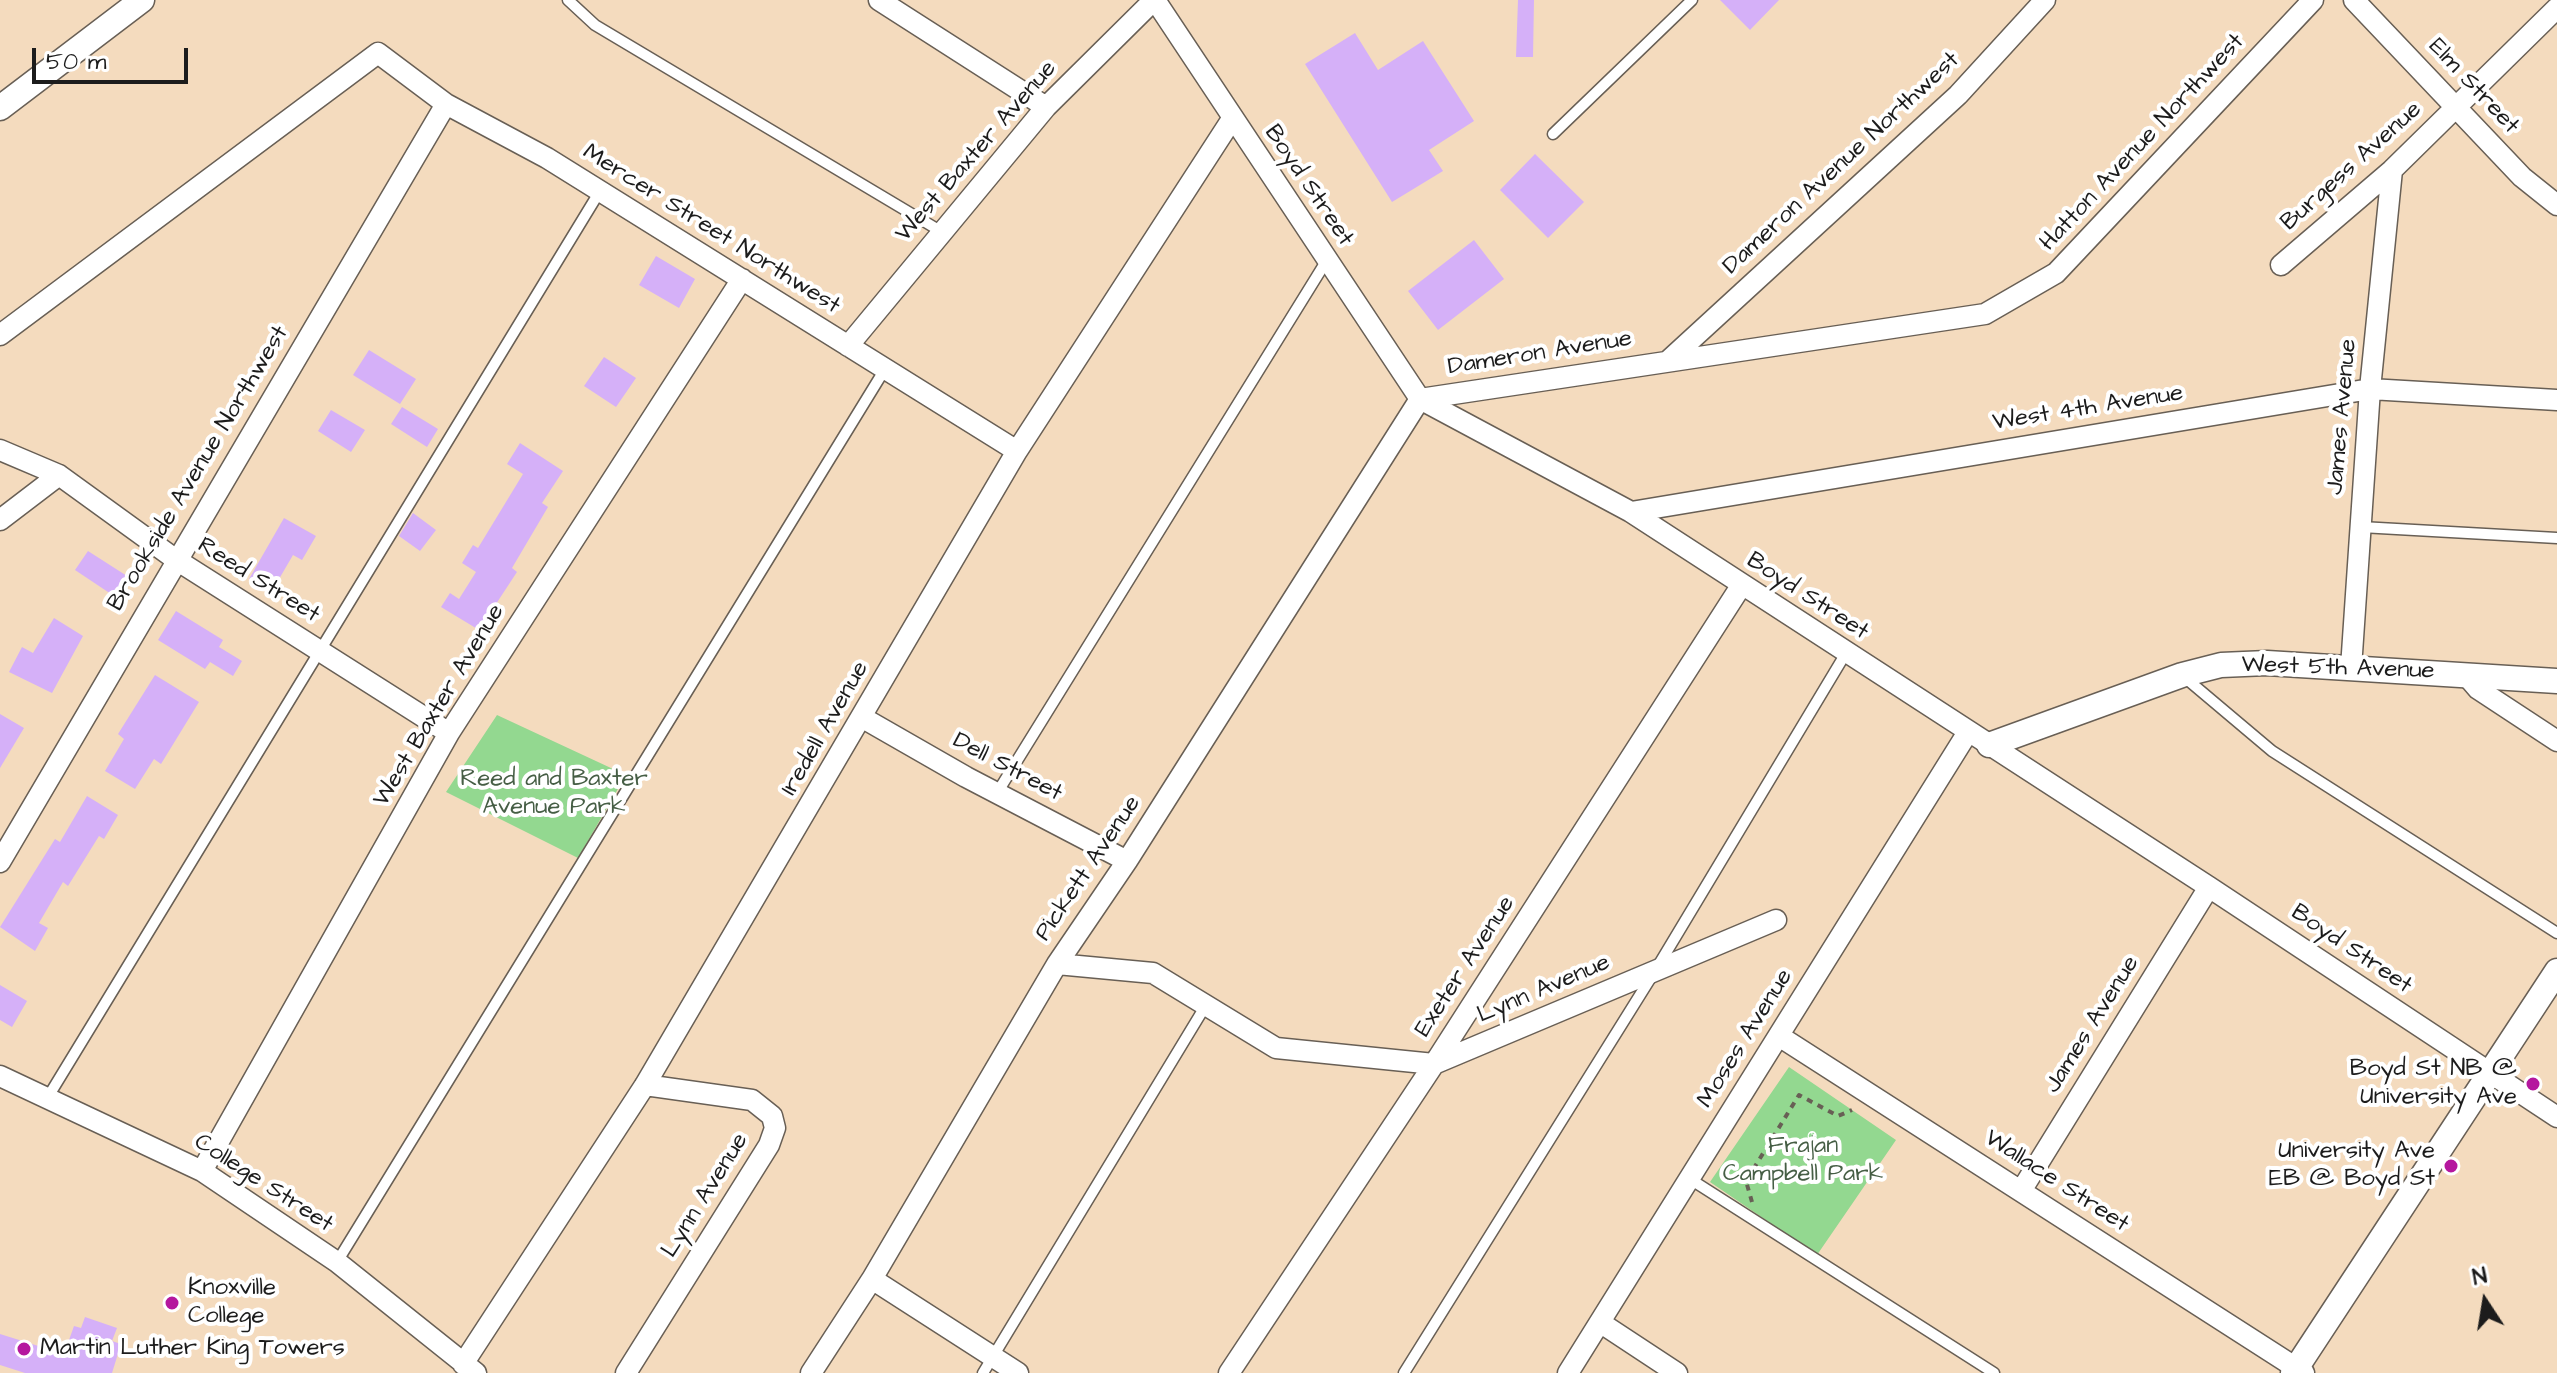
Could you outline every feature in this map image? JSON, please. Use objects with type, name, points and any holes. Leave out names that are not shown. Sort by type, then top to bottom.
[{"type":"street","points":[[0,108],[142,0]]},
{"type":"street","points":[[879,0],[1046,107]]},
{"type":"street","name":"West Baxter Avenue","points":[[848,346],[1046,107],[1155,0]]},
{"type":"street","name":"Boyd Street","points":[[1155,0],[1420,399],[1631,512],[2557,1117]]},
{"type":"street","name":"Dameron Avenue Northwest","points":[[1668,361],[1958,95],[2045,0]]},
{"type":"street","name":"Hatton Avenue Northwest","points":[[1668,361],[1985,314],[2056,273],[2313,0]]},
{"type":"street","name":"Elm Street","points":[[2354,0],[2522,177],[2557,205]]},
{"type":"street","name":"Burgess Avenue","points":[[2281,265],[2392,170],[2557,8]]},
{"type":"street","name":"Mercer Street Northwest","points":[[0,335],[378,53],[446,104],[600,191],[1017,451]]},
{"type":"street","name":"Brookside Avenue Northwest","points":[[0,862],[175,559],[446,104]]},
{"type":"street","name":"Iredell Avenue","points":[[469,1369],[645,1085],[1017,451],[1232,119]]},
{"type":"street","name":"James Avenue","points":[[2351,668],[2370,389],[2392,170]]},
{"type":"street","name":"West Baxter Avenue","points":[[202,1171],[449,733],[742,279]]},
{"type":"street","name":"Dameron Avenue","points":[[1420,399],[1668,361]]},
{"type":"street","name":"West 4th Avenue","points":[[1631,512],[2370,389],[2557,400]]},
{"type":"street","name":"Pickett Avenue","points":[[811,1373],[872,1279],[1057,964],[1127,861],[1420,399]]},
{"type":"street","name":"Reed Street","points":[[0,450],[59,475],[175,559],[449,733]]},
{"type":"street","points":[[0,520],[59,475]]},
{"type":"street","name":"Exeter Avenue","points":[[1229,1373],[1434,1064],[1741,586]]},
{"type":"street","name":"West 5th Avenue","points":[[1989,745],[2105,706],[2182,675],[2221,665],[2351,668],[2557,681]]},
{"type":"street","points":[[2466,675],[2478,689],[2557,741]]},
{"type":"street","name":"Dell Street","points":[[863,718],[1127,861]]},
{"type":"street","name":"Moses Avenue","points":[[1568,1373],[1968,732]]},
{"type":"street","name":"James Avenue","points":[[2021,1191],[2209,887]]},
{"type":"street","name":"Lynn Avenue","points":[[1057,964],[1153,973],[1276,1048],[1434,1064],[1776,920]]},
{"type":"street","points":[[2298,1371],[2557,971]]},
{"type":"street","name":"Wallace Street","points":[[1779,1036],[2298,1371]]},
{"type":"street","name":"College Street","points":[[0,1076],[202,1171],[337,1262],[469,1369]]},
{"type":"street","name":"Lynn Avenue","points":[[626,1373],[769,1145],[775,1128],[772,1116],[752,1100],[645,1085]]},
{"type":"street","points":[[872,1279],[988,1365],[1018,1373]]},
{"type":"street","points":[[1601,1323],[1677,1373]]},
{"type":"lane","points":[[568,0],[595,25],[942,232]]},
{"type":"lane","points":[[1553,134],[1692,0]]},
{"type":"lane","points":[[48,1097],[600,191]]},
{"type":"lane","points":[[997,793],[1327,260]]},
{"type":"lane","points":[[337,1262],[885,369]]},
{"type":"lane","points":[[2361,527],[2557,538]]},
{"type":"lane","points":[[1404,1373],[1655,971],[1846,653]]},
{"type":"lane","points":[[2182,675],[2272,751],[2557,933]]},
{"type":"lane","points":[[988,1365],[1206,1005]]},
{"type":"lane","points":[[1690,1179],[1994,1373]]},
{"type":"path","points":[[1745,1214],[1752,1202],[1746,1181],[1799,1095],[1838,1116],[1852,1110]]},
{"type":"green space","name":"Reed and Baxter Avenue Park","points":[[497,715],[626,775],[578,858],[446,792]]},
{"type":"green space","name":"Frajan Campbell Park","points":[[1789,1067],[1896,1140],[1817,1255],[1710,1182]]},
{"type":"building","points":[[1518,0],[1534,0],[1533,57],[1516,57]]},
{"type":"building","points":[[1720,0],[1779,0],[1750,30]]},
{"type":"building","points":[[1355,33],[1378,70],[1423,41],[1474,121],[1429,150],[1443,171],[1392,202],[1305,64]]},
{"type":"building","points":[[1535,154],[1584,202],[1548,238],[1500,190]]},
{"type":"building","points":[[1474,240],[1504,279],[1438,330],[1408,291]]},
{"type":"building","points":[[656,256],[695,279],[679,308],[639,285]]},
{"type":"building","points":[[369,350],[416,379],[400,404],[353,375]]},
{"type":"building","points":[[604,357],[636,378],[616,407],[584,386]]},
{"type":"building","points":[[402,407],[438,429],[427,447],[391,424]]},
{"type":"building","points":[[331,410],[365,430],[351,452],[318,431]]},
{"type":"building","points":[[520,443],[563,471],[542,503],[548,507],[512,568],[517,572],[494,607],[498,609],[484,633],[441,607],[450,593],[459,599],[476,572],[462,563],[473,545],[478,548],[523,474],[507,464]]},
{"type":"building","points":[[413,513],[436,530],[420,551],[399,536]]},
{"type":"building","points":[[284,518],[316,536],[302,560],[293,555],[272,591],[249,579]]},
{"type":"building","points":[[88,551],[127,576],[114,596],[75,570]]},
{"type":"building","points":[[176,611],[223,640],[219,647],[242,661],[233,676],[210,662],[205,669],[158,640]]},
{"type":"building","points":[[54,618],[83,636],[52,693],[9,672],[22,647],[33,653]]},
{"type":"building","points":[[155,675],[199,702],[161,764],[154,759],[135,789],[105,771],[124,739],[118,734]]},
{"type":"building","points":[[0,714],[24,728],[0,768]]},
{"type":"building","points":[[87,796],[118,815],[104,839],[99,836],[68,886],[63,882],[39,923],[48,928],[35,951],[0,927],[55,839],[60,842]]},
{"type":"building","points":[[0,985],[27,1001],[12,1027],[0,1020]]},
{"type":"building","name":"Martin Luther King Towers","points":[[85,1317],[117,1328],[112,1341],[121,1344],[112,1373],[25,1373],[0,1365],[0,1334],[64,1354],[74,1326],[81,1328]]},
{"type":"place","name":"Boyd St NB @ University Ave","points":[[2533,1084]]},
{"type":"place","name":"University Ave EB @ Boyd St","points":[[2451,1166]]},
{"type":"place","name":"Knoxville College","points":[[172,1303]]},
{"type":"place","name":"Martin Luther King Towers","points":[[24,1349]]}]
